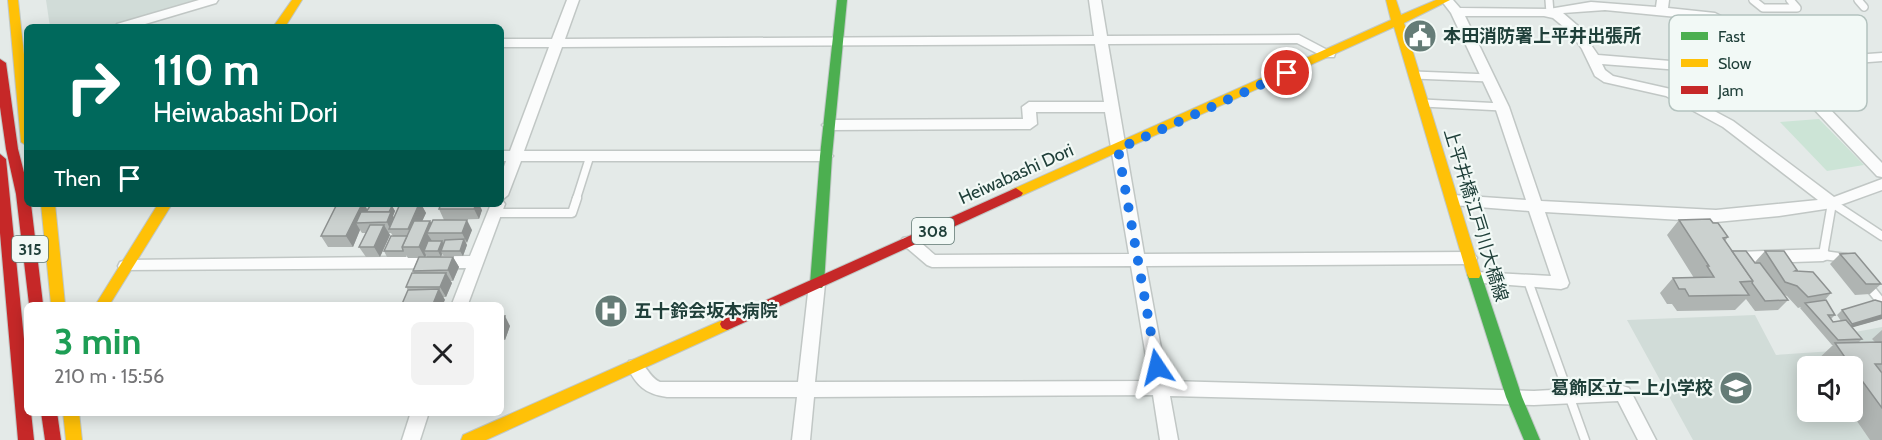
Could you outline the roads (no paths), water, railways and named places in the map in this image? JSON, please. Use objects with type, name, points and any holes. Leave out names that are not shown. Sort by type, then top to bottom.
[{"type":"main road","points":[[13,0],[24,56]]},
{"type":"main road","points":[[281,24],[297,0]]},
{"type":"main road","points":[[817,284],[826,156],[842,0]]},
{"type":"main road","name":"上平井橋江戸川大橋線","points":[[1391,0],[1469,258],[1514,397],[1532,440]]},
{"type":"main road","name":"Heiwabashi Dori","points":[[479,438],[1397,22],[1450,4]]},
{"type":"main road","name":"315","points":[[0,63],[1,91],[12,149],[24,194]]},
{"type":"main road","name":"315","points":[[0,159],[26,440]]},
{"type":"main road","name":"315","points":[[25,207],[36,302]]},
{"type":"main road","name":"315","points":[[48,207],[58,302]]},
{"type":"main road","points":[[104,302],[163,207]]},
{"type":"main road","points":[[50,416],[53,440]]},
{"type":"main road","points":[[71,416],[74,440]]},
{"type":"street","points":[[131,24],[212,0]]},
{"type":"street","points":[[504,178],[508,156],[573,0]]},
{"type":"street","points":[[1095,0],[1118,149],[1169,440]]},
{"type":"street","points":[[1450,4],[1549,7],[1662,6],[1703,15]]},
{"type":"street","points":[[1450,4],[1490,78],[1502,107],[1561,284],[1477,278]]},
{"type":"street","points":[[1549,7],[1575,29],[1600,73],[1609,79],[1669,93]]},
{"type":"street","points":[[504,43],[1299,39],[1329,54]]},
{"type":"street","points":[[1867,58],[1882,57]]},
{"type":"street","points":[[1593,59],[1669,65]]},
{"type":"street","points":[[829,125],[1030,124],[1029,107],[1112,107]]},
{"type":"street","points":[[1704,111],[1728,124],[1832,203]]},
{"type":"street","points":[[1825,111],[1882,172]]},
{"type":"street","points":[[508,156],[826,156]]},
{"type":"street","points":[[1453,200],[1700,215],[1779,211],[1832,203],[1882,184]]},
{"type":"street","points":[[461,302],[496,209]]},
{"type":"street","points":[[1700,215],[1732,258],[1823,255]]},
{"type":"street","points":[[908,242],[932,261],[1469,258]]},
{"type":"street","points":[[126,266],[476,262]]},
{"type":"street","points":[[801,440],[817,284]]},
{"type":"street","points":[[635,366],[645,382],[652,388],[1160,388],[1514,397],[1623,393],[1647,440]]},
{"type":"street","points":[[411,440],[419,416]]},
{"type":"lane","points":[[1753,0],[1763,8],[1797,8],[1790,0]]},
{"type":"lane","points":[[1858,0],[1864,7]]},
{"type":"lane","points":[[1413,75],[1490,78]]},
{"type":"lane","points":[[1422,103],[1502,107]]},
{"type":"lane","points":[[496,209],[572,213],[590,156]]},
{"type":"lane","points":[[1854,267],[1846,258],[1823,255],[1832,203],[1882,236]]},
{"type":"lane","points":[[1861,276],[1882,303]]},
{"type":"lane","points":[[1528,281],[1585,440]]},
{"type":"place","name":"本田消防署上平井出張所","points":[[1420,36]]},
{"type":"place","name":"五十鈴会坂本病院","points":[[611,311]]},
{"type":"place","name":"葛飾区立二上小学校","points":[[1736,388]]}]
